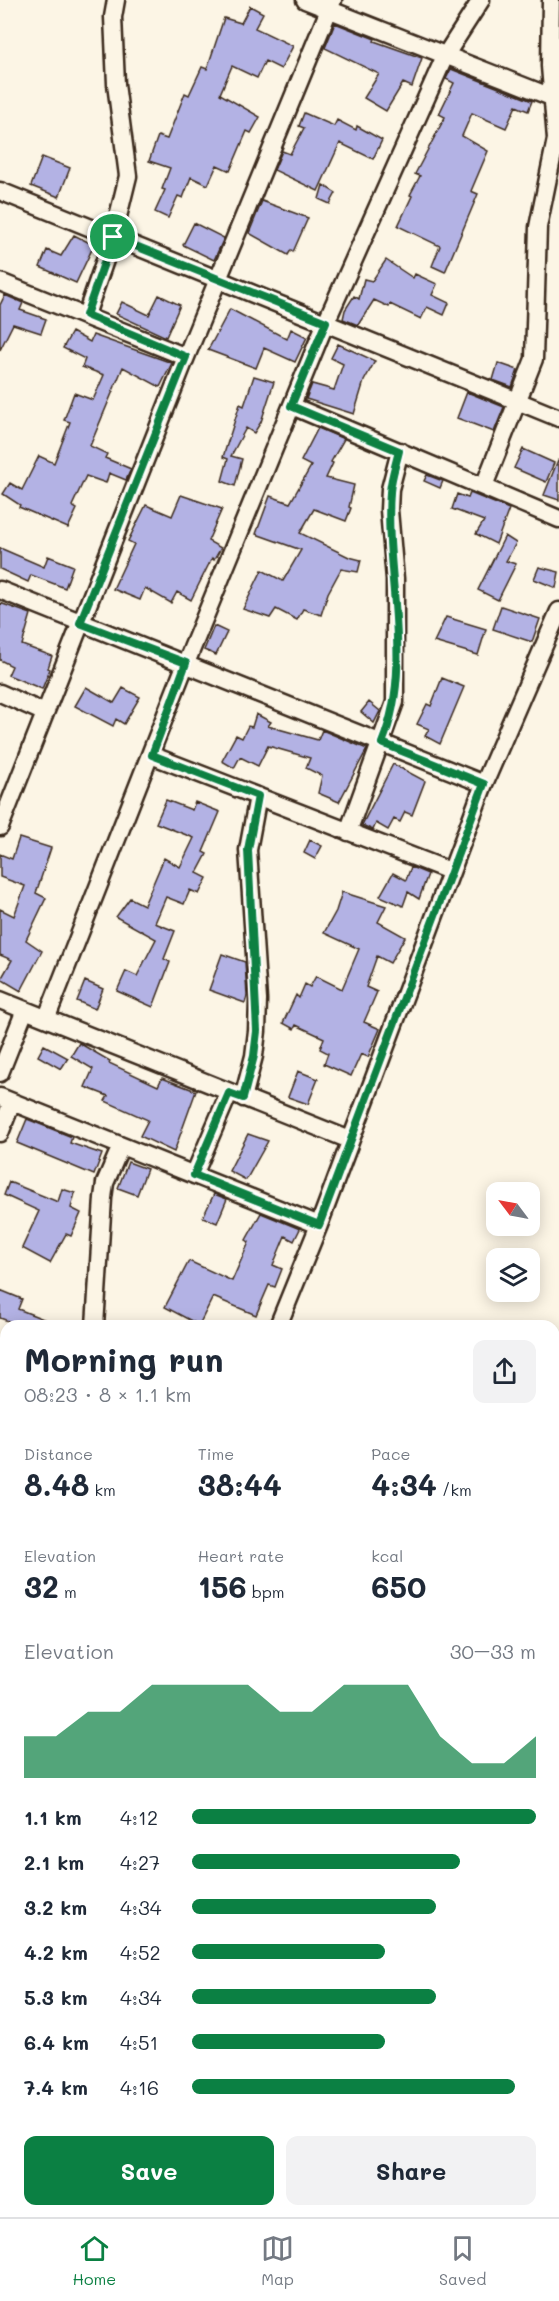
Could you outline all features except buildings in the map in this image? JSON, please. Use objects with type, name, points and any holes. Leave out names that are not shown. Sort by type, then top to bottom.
[{"type":"street","points":[[86,315],[113,237],[128,176],[116,84],[113,17],[116,0]]},
{"type":"street","points":[[305,0],[330,5],[445,56],[555,99]]},
{"type":"street","points":[[47,1017],[152,755],[186,663],[326,322],[445,56],[482,0]]},
{"type":"street","points":[[484,486],[534,359],[538,227],[556,139],[551,0]]},
{"type":"street","points":[[0,827],[186,357],[220,279],[330,5]]},
{"type":"street","points":[[0,191],[559,418]]},
{"type":"street","points":[[0,283],[86,315],[186,357]]},
{"type":"street","points":[[291,406],[559,519]]},
{"type":"street","points":[[348,832],[395,702],[395,579],[389,510],[390,489],[399,451]]},
{"type":"street","points":[[0,590],[484,784]]},
{"type":"street","points":[[280,1320],[319,1225],[484,784],[559,611]]},
{"type":"street","points":[[0,693],[45,713]]},
{"type":"street","points":[[152,755],[450,871]]},
{"type":"street","points":[[194,1175],[236,1096],[254,1056],[257,1031],[257,988],[248,850],[258,796]]},
{"type":"street","points":[[0,1000],[350,1140]]},
{"type":"street","points":[[0,1073],[25,1010]]},
{"type":"street","points":[[0,1133],[6,1099],[319,1225]]},
{"type":"street","points":[[95,1320],[105,1183],[121,1146]]},
{"type":"route","points":[[113,237],[326,322],[291,406],[399,451],[390,489],[389,510],[395,579],[395,702],[382,743],[484,784],[319,1225],[194,1175],[229,1093],[243,1098],[254,1056],[258,1000],[248,850],[258,796],[152,755],[186,663],[80,623],[186,357],[86,315],[113,237]]}]
